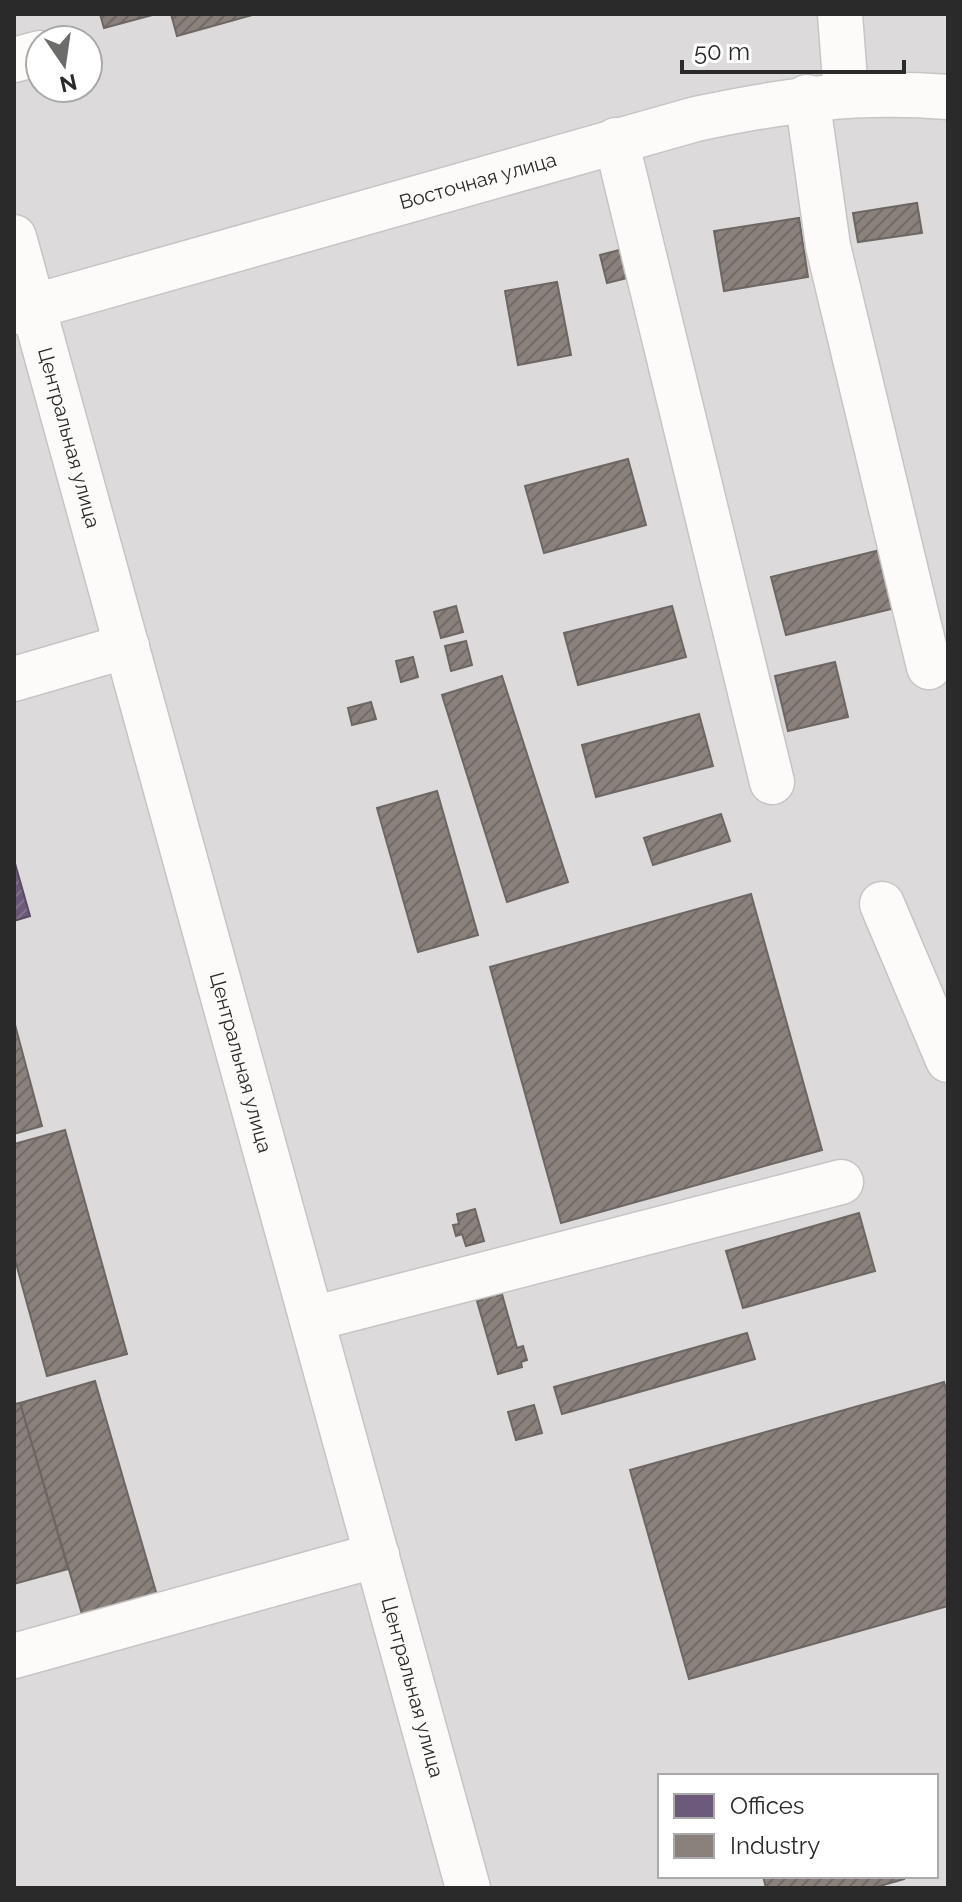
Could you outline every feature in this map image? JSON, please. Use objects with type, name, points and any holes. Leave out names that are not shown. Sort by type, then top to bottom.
[{"type":"street","points":[[840,14],[827,95],[828,246],[929,667]]},
{"type":"street","name":"Восточная улица","points":[[24,309],[696,119],[827,95],[948,97]]},
{"type":"street","points":[[616,140],[772,782]]},
{"type":"street","name":"Центральная улица","points":[[14,237],[24,309],[127,646],[468,1888]]},
{"type":"street","points":[[14,679],[127,646]]},
{"type":"street","points":[[882,904],[948,1060]]},
{"type":"street","points":[[312,1319],[841,1182]]},
{"type":"street","points":[[14,1656],[377,1555]]},
{"type":"shaded area","points":[[14,14],[948,14],[948,1888],[14,1888]]},
{"type":"building: Offices","points":[[14,860],[30,916],[14,921]]},
{"type":"building: Industry","points":[[100,14],[156,14],[104,28]]},
{"type":"building: Industry","points":[[171,14],[256,14],[177,36]]},
{"type":"building: Industry","points":[[917,203],[922,233],[858,242],[853,213]]},
{"type":"building: Industry","points":[[799,218],[808,277],[724,291],[714,231]]},
{"type":"building: Industry","points":[[627,248],[635,276],[607,283],[600,255]]},
{"type":"building: Industry","points":[[557,282],[571,355],[518,365],[505,291]]},
{"type":"building: Industry","points":[[628,459],[646,525],[544,553],[525,486]]},
{"type":"building: Industry","points":[[880,550],[895,608],[786,635],[771,577]]},
{"type":"building: Industry","points":[[456,606],[463,632],[441,638],[434,612]]},
{"type":"building: Industry","points":[[672,606],[686,657],[578,685],[564,633]]},
{"type":"building: Industry","points":[[466,641],[472,665],[451,671],[445,646]]},
{"type":"building: Industry","points":[[413,657],[418,677],[401,682],[396,661]]},
{"type":"building: Industry","points":[[835,662],[848,717],[788,731],[775,676]]},
{"type":"building: Industry","points":[[502,676],[568,882],[507,902],[442,695]]},
{"type":"building: Industry","points":[[371,702],[376,719],[352,725],[348,708]]},
{"type":"building: Industry","points":[[699,714],[713,766],[596,797],[582,745]]},
{"type":"building: Industry","points":[[437,791],[478,935],[418,952],[377,808]]},
{"type":"building: Industry","points":[[721,814],[730,841],[653,865],[644,838]]},
{"type":"building: Industry","points":[[751,894],[822,1150],[561,1223],[490,967]]},
{"type":"building: Industry","points":[[14,1021],[42,1126],[14,1134]]},
{"type":"building: Industry","points":[[65,1130],[127,1354],[47,1376],[14,1256],[14,1144]]},
{"type":"building: Industry","points":[[475,1209],[484,1241],[466,1246],[462,1234],[456,1236],[453,1225],[459,1224],[457,1214]]},
{"type":"building: Industry","points":[[859,1213],[875,1271],[743,1308],[726,1251]]},
{"type":"building: Industry","points":[[494,1288],[497,1296],[502,1294],[517,1348],[523,1346],[527,1360],[521,1362],[522,1367],[498,1374],[477,1301],[482,1300],[480,1292]]},
{"type":"building: Industry","points":[[747,1333],[755,1359],[562,1414],[554,1387]]},
{"type":"building: Industry","points":[[95,1381],[158,1599],[84,1621],[20,1403]]},
{"type":"building: Industry","points":[[944,1382],[948,1396],[948,1606],[689,1679],[630,1470]]},
{"type":"building: Industry","points":[[20,1403],[68,1569],[14,1584],[14,1404]]},
{"type":"building: Industry","points":[[534,1405],[542,1433],[516,1440],[508,1412]]},
{"type":"building: Industry","points":[[764,1878],[904,1879],[873,1888],[766,1888]]}]
